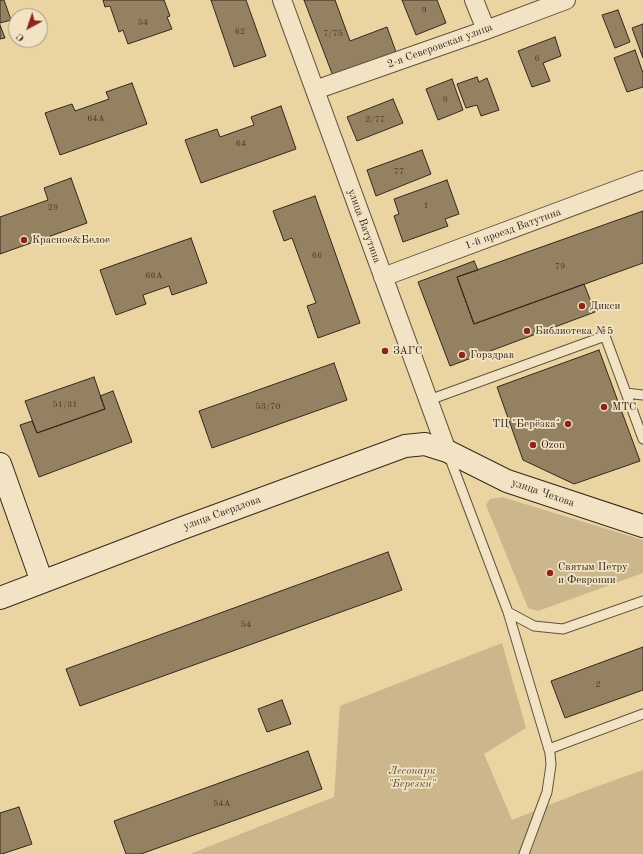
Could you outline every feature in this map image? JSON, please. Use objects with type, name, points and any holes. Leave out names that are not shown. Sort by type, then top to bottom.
[{"type":"street","name":"улица Ватутина","points":[[282,0],[447,451]]},
{"type":"street","points":[[474,0],[486,30]]},
{"type":"street","name":"2-я Северовская улица","points":[[315,90],[486,30],[566,0]]},
{"type":"street","name":"1-й проезд Ватутина","points":[[383,277],[643,180]]},
{"type":"street","name":"улица Свердлова","points":[[0,598],[180,529],[405,446],[425,444],[447,451]]},
{"type":"street","name":"улица Чехова","points":[[447,451],[508,481],[643,526]]},
{"type":"street","points":[[0,464],[42,582]]},
{"type":"lane","points":[[429,400],[605,336],[643,439]]},
{"type":"lane","points":[[626,393],[643,395]]},
{"type":"lane","points":[[447,451],[508,612],[549,749],[551,765],[547,792],[524,854]]},
{"type":"lane","points":[[508,612],[534,626],[562,629],[643,601]]},
{"type":"lane","points":[[549,749],[643,714]]},
{"type":"green space","points":[[502,497],[643,540],[643,573],[538,611],[528,608],[486,505],[490,499]]},
{"type":"green space","name":"Лесопарк \"Березки\"","points":[[502,643],[526,728],[484,754],[512,820],[579,793],[643,770],[643,854],[190,854],[334,797],[340,706]]},
{"type":"building","points":[[0,0],[4,0],[8,11],[8,21],[0,23]]},
{"type":"building","points":[[103,0],[164,0],[170,16],[167,17],[172,29],[128,44],[123,30],[119,32],[110,6],[105,7]]},
{"type":"building","points":[[211,0],[246,0],[266,56],[234,67]]},
{"type":"building","points":[[304,0],[335,0],[350,41],[387,27],[396,52],[333,76]]},
{"type":"building","points":[[402,0],[437,0],[446,23],[416,35]]},
{"type":"building","points":[[618,10],[630,42],[615,48],[602,15]]},
{"type":"building","points":[[643,24],[643,58],[632,28]]},
{"type":"building","points":[[0,25],[5,38],[0,39]]},
{"type":"building","points":[[555,37],[561,56],[543,63],[550,81],[532,87],[518,51]]},
{"type":"building","points":[[635,50],[643,73],[643,87],[627,92],[614,58]]},
{"type":"building","points":[[477,77],[479,82],[487,78],[499,110],[481,116],[477,105],[466,108],[457,84]]},
{"type":"building","points":[[452,79],[463,110],[438,120],[426,89]]},
{"type":"building","points":[[132,83],[147,124],[60,155],[45,113],[72,104],[75,111],[109,99],[106,92]]},
{"type":"building","points":[[393,99],[403,123],[357,141],[347,117]]},
{"type":"building","points":[[281,106],[296,149],[201,183],[185,140],[217,129],[220,137],[254,125],[251,117]]},
{"type":"building","points":[[422,150],[431,174],[376,196],[367,170]]},
{"type":"building","points":[[71,178],[87,223],[0,254],[0,217],[48,200],[44,188]]},
{"type":"building","points":[[447,180],[459,214],[445,219],[448,226],[403,242],[394,216],[399,214],[394,199]]},
{"type":"building","points":[[315,196],[360,323],[318,338],[307,306],[316,303],[292,238],[284,241],[273,211]]},
{"type":"building","points":[[643,211],[643,263],[474,324],[457,277]]},
{"type":"building","points":[[191,238],[207,283],[172,295],[169,286],[143,295],[146,304],[116,315],[100,270]]},
{"type":"building","points":[[474,261],[478,270],[457,277],[474,324],[584,284],[595,312],[450,366],[418,282]]},
{"type":"building","name":"ТЦ \"Берёзка\"","points":[[599,350],[640,461],[574,484],[523,460],[497,387]]},
{"type":"building","points":[[334,363],[347,400],[212,448],[199,411]]},
{"type":"building","points":[[94,377],[105,409],[37,433],[25,401]]},
{"type":"building","points":[[113,391],[132,442],[39,477],[20,425],[32,421],[37,433],[105,409],[100,396]]},
{"type":"building","points":[[388,552],[402,590],[80,706],[66,669]]},
{"type":"building","points":[[643,647],[643,690],[565,718],[551,681]]},
{"type":"building","points":[[282,700],[291,724],[267,732],[258,709]]},
{"type":"building","points":[[308,751],[322,789],[141,854],[126,854],[114,821]]},
{"type":"building","points":[[19,807],[32,844],[0,854],[0,813]]},
{"type":"place","name":"Красное&Белое","points":[[24,240]]},
{"type":"place","name":"Дикси","points":[[582,306]]},
{"type":"place","name":"Библиотека №5","points":[[527,331]]},
{"type":"place","name":"ЗАГС","points":[[385,351]]},
{"type":"place","name":"Горздрав","points":[[462,355]]},
{"type":"place","name":"МТС","points":[[604,407]]},
{"type":"place","name":"ТЦ \"Берёзка\"","points":[[568,424]]},
{"type":"place","name":"Ozon","points":[[533,445]]},
{"type":"place","name":"Святым Петру и Февронии","points":[[550,573]]}]
